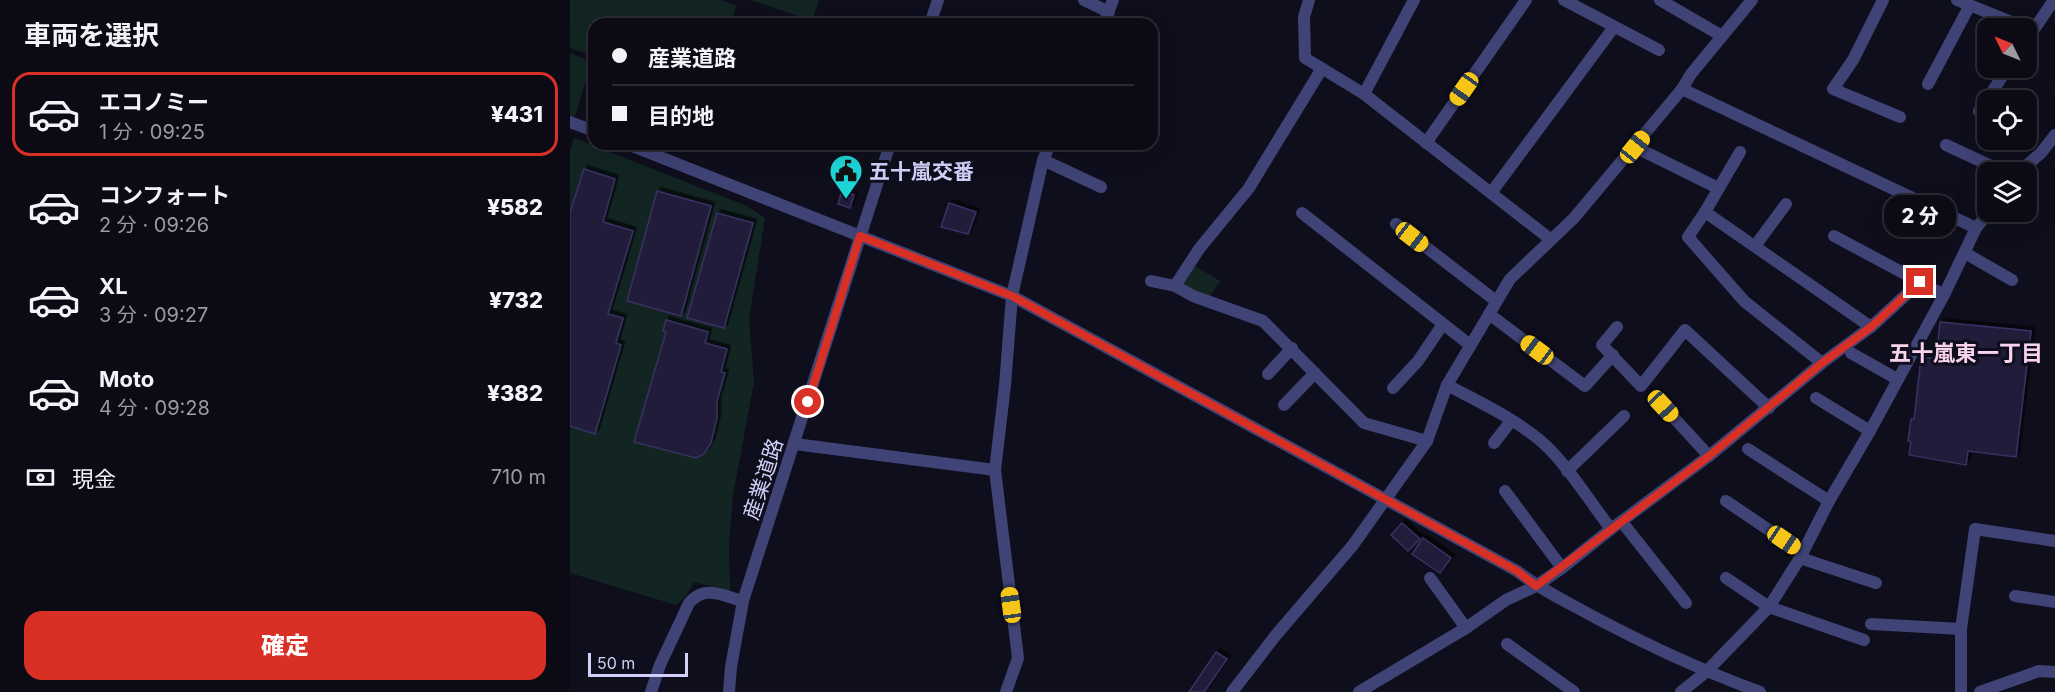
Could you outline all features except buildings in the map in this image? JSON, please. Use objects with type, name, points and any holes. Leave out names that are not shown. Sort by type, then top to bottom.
[{"type":"street","points":[[932,18],[938,0]]},
{"type":"street","points":[[1084,0],[1111,6]]},
{"type":"street","points":[[1310,0],[1304,17],[1305,58],[1321,70],[1364,94],[1550,239]]},
{"type":"street","points":[[1364,94],[1414,0]]},
{"type":"street","points":[[1426,143],[1526,0]]},
{"type":"street","points":[[1564,0],[1659,50]]},
{"type":"street","points":[[1660,0],[1722,36]]},
{"type":"street","points":[[1232,692],[1276,635],[1353,545],[1427,441],[1447,385],[1510,279],[1574,218],[1635,147],[1752,0]]},
{"type":"street","points":[[1883,0],[1853,60],[1833,89],[1900,117]]},
{"type":"street","points":[[1957,0],[2002,18]]},
{"type":"street","points":[[2037,21],[2054,0]]},
{"type":"street","points":[[1928,84],[1970,5]]},
{"type":"street","points":[[1491,193],[1614,27]]},
{"type":"street","points":[[1175,286],[1198,249],[1249,188],[1321,70]]},
{"type":"street","points":[[1682,89],[1976,228]]},
{"type":"street","points":[[570,122],[588,129]]},
{"type":"street","points":[[2031,162],[2055,135]]},
{"type":"street","points":[[1946,145],[1983,162]]},
{"type":"street","points":[[1635,147],[1718,188]]},
{"type":"street","points":[[642,150],[1012,296],[1517,571],[1536,586],[1636,639],[1706,672],[1760,692]]},
{"type":"street","name":"産業道路","points":[[729,692],[731,667],[743,601],[888,150]]},
{"type":"street","points":[[1006,692],[1018,658],[995,470],[1012,296],[1043,160],[1047,150]]},
{"type":"street","points":[[1740,152],[1688,237],[1743,301],[1822,363]]},
{"type":"street","points":[[2041,153],[2055,153]]},
{"type":"street","points":[[1043,160],[1101,187]]},
{"type":"street","points":[[1755,246],[1786,204]]},
{"type":"street","points":[[1705,212],[1871,327]]},
{"type":"street","points":[[1302,213],[1470,345]]},
{"type":"street","points":[[1681,692],[1706,672],[1769,607],[1801,555],[1870,431],[1981,222]]},
{"type":"street","points":[[1395,224],[1496,301]]},
{"type":"street","points":[[1834,236],[1944,295]]},
{"type":"street","points":[[1965,254],[2012,280]]},
{"type":"street","points":[[1151,281],[1175,286],[1193,296],[1263,321],[1364,423],[1427,441]]},
{"type":"street","points":[[1359,692],[1466,628],[1506,600],[1536,586],[1562,567],[1709,456],[1822,363],[1871,327],[1920,282]]},
{"type":"street","points":[[1489,314],[1585,386],[1613,356]]},
{"type":"street","points":[[1393,388],[1418,361],[1443,324]]},
{"type":"street","points":[[1617,327],[1602,345],[1641,386],[1685,330],[1769,408]]},
{"type":"street","points":[[1268,374],[1292,348]]},
{"type":"street","points":[[1851,353],[1898,379]]},
{"type":"street","points":[[1284,405],[1315,372]]},
{"type":"street","points":[[1447,385],[1511,421],[1542,442],[1611,529]]},
{"type":"street","points":[[1816,398],[1870,431]]},
{"type":"street","points":[[1663,406],[1709,456]]},
{"type":"street","points":[[1567,471],[1624,416]]},
{"type":"street","points":[[1494,443],[1511,421]]},
{"type":"street","points":[[795,444],[995,470]]},
{"type":"street","points":[[1748,449],[1829,501]]},
{"type":"street","points":[[1505,491],[1562,567]]},
{"type":"street","points":[[1726,501],[1801,555],[1876,583]]},
{"type":"street","points":[[1622,522],[1686,603]]},
{"type":"street","points":[[1961,692],[1961,629],[1975,529],[2055,541]]},
{"type":"street","points":[[1430,578],[1466,628]]},
{"type":"street","points":[[1726,578],[1769,607],[1864,640]]},
{"type":"street","points":[[651,692],[660,665],[689,603],[695,596],[703,592],[743,601]]},
{"type":"street","points":[[2015,596],[2055,602]]},
{"type":"street","points":[[1870,624],[1961,629]]},
{"type":"street","points":[[1507,644],[1574,692]]},
{"type":"street","points":[[1980,692],[2039,671],[2055,672]]},
{"type":"green space","points":[[570,0],[720,0],[736,5],[733,18],[588,18],[588,54],[570,48]]},
{"type":"green space","points":[[751,0],[819,0],[813,18],[803,18]]},
{"type":"green space","points":[[570,53],[588,60],[588,75],[570,132]]},
{"type":"green space","points":[[574,138],[588,144],[588,150],[605,150],[747,206],[765,218],[749,319],[754,382],[733,495],[729,544],[730,591],[694,582],[686,596],[676,605],[570,573],[570,151]]},
{"type":"green space","points":[[1195,266],[1220,281],[1209,298],[1187,290],[1183,283]]},
{"type":"place","name":"五十嵐交番","points":[[846,200]]},
{"type":"district","name":"五十嵐東一丁目","points":[[1966,353]]},
{"type":"route","points":[[808,402],[860,236],[1012,296],[1517,571],[1536,586],[1709,456],[1822,363],[1871,327],[1920,282]]}]
